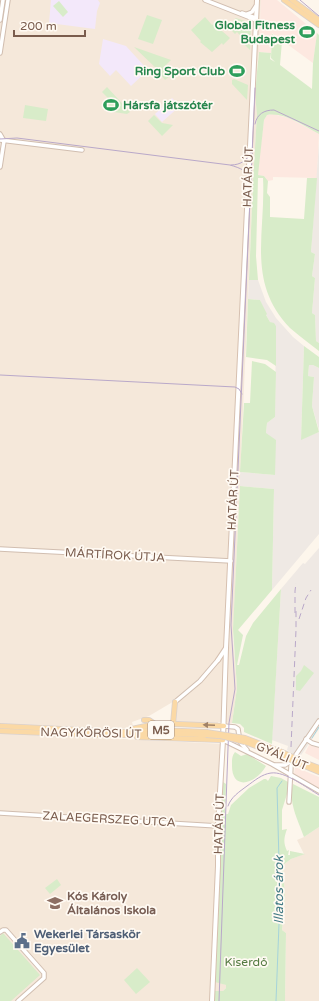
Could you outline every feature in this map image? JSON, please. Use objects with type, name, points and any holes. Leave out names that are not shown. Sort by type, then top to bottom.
[{"type":"main road","points":[[284,0],[319,25]]},
{"type":"main road","points":[[292,0],[319,20]]},
{"type":"main road","name":"HATÁR ÚT","points":[[212,1001],[226,648],[257,2]]},
{"type":"main road","points":[[218,660],[226,648]]},
{"type":"main road","points":[[218,660],[221,658],[226,658]]},
{"type":"main road","points":[[173,724],[175,702]]},
{"type":"main road","points":[[151,720],[153,715]]},
{"type":"main road","points":[[144,720],[151,720],[152,723],[155,724]]},
{"type":"main road","points":[[116,732],[155,724],[224,726]]},
{"type":"main road","name":"NAGYKŐRÖSI ÚT","points":[[0,726],[116,732],[157,730],[206,734]]},
{"type":"main road","name":"NAGYKŐRÖSI ÚT","points":[[0,731],[129,735],[164,733],[206,734]]},
{"type":"main road","name":"GYÁLI ÚT","points":[[206,734],[245,740],[300,762],[319,772]]},
{"type":"main road","points":[[129,735],[149,738],[223,740]]},
{"type":"main road","name":"GYÁLI ÚT","points":[[300,762],[319,768]]},
{"type":"street","points":[[0,20],[3,0]]},
{"type":"street","points":[[0,53],[8,0]]},
{"type":"street","points":[[205,0],[246,17],[256,19]]},
{"type":"street","points":[[247,14],[252,12],[257,2]]},
{"type":"street","points":[[239,13],[247,14],[256,19]]},
{"type":"street","points":[[0,134],[2,141],[0,167]]},
{"type":"street","points":[[2,141],[82,150]]},
{"type":"street","name":"MÁRTÍROK ÚTJA","points":[[0,549],[231,561]]},
{"type":"street","points":[[175,702],[200,681],[218,660]]},
{"type":"street","points":[[289,802],[291,766],[306,739],[319,721]]},
{"type":"street","points":[[224,726],[235,727],[238,729],[240,742],[249,752]]},
{"type":"street","name":"GYÁLI ÚT","points":[[306,739],[319,745]]},
{"type":"street","points":[[223,740],[272,764],[319,791]]},
{"type":"street","points":[[272,764],[280,766],[285,765],[294,759]]},
{"type":"street","points":[[282,770],[291,766]]},
{"type":"street","name":"ZALAEGERSZEG UTCA","points":[[0,813],[218,826]]},
{"type":"street","points":[[0,932],[6,930],[44,973],[44,978],[21,1000]]},
{"type":"shaded area","points":[[0,0],[261,0],[259,52],[256,75],[257,114],[233,638],[237,688],[232,723],[218,722],[218,724],[176,722],[176,700],[149,716],[132,722],[133,726],[116,730],[0,724]]},
{"type":"shaded area","points":[[51,0],[98,0],[100,3],[97,11],[95,29],[49,23]]},
{"type":"shaded area","points":[[261,0],[277,0],[317,33],[313,63],[272,33],[271,53],[259,52]]},
{"type":"shaded area","points":[[103,39],[126,46],[148,70],[131,86],[116,70],[110,76],[99,64]]},
{"type":"shaded area","points":[[172,98],[180,106],[162,122],[155,114]]},
{"type":"shaded area","points":[[273,114],[289,118],[319,134],[317,178],[273,177],[273,180],[268,181],[264,176],[257,175],[264,120],[267,115]]},
{"type":"shaded area","points":[[319,143],[319,343],[316,341],[315,315],[312,313],[315,278],[312,276],[315,254],[311,252]]},
{"type":"shaded area","points":[[249,280],[258,280],[266,302],[276,318],[293,337],[304,346],[301,439],[319,432],[319,534],[272,590],[274,489],[240,486],[240,472],[275,475],[266,434],[267,423],[275,417],[276,326],[270,322],[260,300],[248,299]]},
{"type":"shaded area","points":[[309,365],[319,368],[319,430],[312,406],[314,377],[308,376]]},
{"type":"shaded area","points":[[319,548],[319,729],[299,758],[287,750],[288,746],[272,740],[281,589],[303,563],[305,564]]},
{"type":"shaded area","points":[[0,733],[225,744],[215,981],[226,985],[226,988],[223,991],[215,991],[215,1001],[0,1001]]},
{"type":"shaded area","points":[[309,745],[319,748],[319,760],[305,753]]},
{"type":"shaded area","points":[[295,767],[319,777],[319,788],[296,776],[294,774]]},
{"type":"shaded area","points":[[319,827],[319,1001],[285,1001],[286,933],[282,930],[285,898],[283,865],[291,859],[304,854],[297,840]]},
{"type":"green space","points":[[59,1],[68,12],[63,17],[53,6]]},
{"type":"green space","points":[[147,15],[162,20],[153,44],[138,39]]},
{"type":"green space","points":[[205,17],[212,25],[214,24],[230,38],[223,45],[222,43],[212,52],[200,42],[201,41],[191,30]]},
{"type":"green space","points":[[236,18],[251,23],[250,50],[243,43],[245,41],[237,32],[235,34],[227,26]]},
{"type":"green space","points":[[317,33],[319,35],[319,134],[287,118],[267,115],[264,120],[258,175],[264,176],[268,181],[267,193],[270,197],[270,217],[304,219],[307,178],[317,178],[311,252],[315,254],[312,276],[315,278],[312,313],[315,315],[316,341],[319,343],[319,351],[290,328],[276,311],[268,293],[263,275],[261,256],[263,178],[258,178],[256,256],[258,280],[249,280],[257,114],[256,91],[259,52],[271,53],[270,59],[275,62],[271,58],[272,34],[282,41],[280,65],[312,89],[313,63]]},
{"type":"green space","points":[[134,47],[171,60],[163,68],[170,76],[165,80],[158,70]]},
{"type":"green space","points":[[234,79],[248,85],[247,100],[232,84],[232,80]]},
{"type":"green space","points":[[107,87],[130,112],[127,114],[114,112],[105,103],[109,99],[102,92]]},
{"type":"green space","points":[[25,105],[48,109],[46,121],[23,118]]},
{"type":"green space","points":[[154,115],[162,123],[173,125],[162,136],[148,121]]},
{"type":"green space","points":[[248,299],[260,300],[270,322],[274,323],[276,326],[276,366],[267,360],[246,357]]},
{"type":"green space","points":[[304,346],[319,357],[319,368],[309,365],[308,376],[314,377],[312,406],[319,432],[301,440]]},
{"type":"green space","points":[[252,361],[265,364],[276,372],[275,417],[267,423],[266,433],[276,440],[275,475],[240,472],[244,403],[250,403]]},
{"type":"green space","points":[[240,486],[274,489],[272,590],[238,630],[243,635],[237,665],[239,665],[246,636],[253,623],[281,589],[272,744],[244,732],[244,728],[240,724],[232,723],[237,688],[233,629]]},
{"type":"green space","points":[[304,665],[314,673],[300,691],[296,690],[296,676]]},
{"type":"green space","points":[[235,752],[241,756],[247,754],[266,766],[257,777],[245,782],[240,782],[236,779],[233,773],[232,759]]},
{"type":"green space","name":"Kiserdő","points":[[271,776],[281,778],[288,782],[287,794],[282,810],[282,830],[287,829],[284,842],[287,851],[289,850],[288,855],[290,855],[290,851],[305,854],[291,859],[283,865],[285,898],[282,930],[286,933],[285,1001],[215,1001],[215,991],[223,991],[226,988],[226,985],[215,982],[223,782],[226,784],[225,814],[228,814],[231,805],[249,788],[264,779],[268,781]]},
{"type":"green space","points":[[293,784],[319,797],[319,827],[304,837],[293,804]]},
{"type":"green space","points":[[57,879],[61,885],[50,894],[45,888]]},
{"type":"green space","points":[[3,933],[40,975],[11,1001],[0,1001],[0,936]]},
{"type":"green space","points":[[137,968],[150,982],[136,994],[124,980]]},
{"type":"waterway","name":"Illatos-árok","points":[[312,738],[319,727]]},
{"type":"waterway","name":"Illatos-árok","points":[[276,1001],[280,898],[277,788],[282,781]]},
{"type":"tram line","points":[[300,0],[319,16]]},
{"type":"tram line","points":[[219,1001],[229,723],[235,689],[231,625],[255,88]]},
{"type":"tram line","points":[[255,124],[259,115],[267,111],[274,110],[319,131]]},
{"type":"tram line","points":[[0,139],[17,138],[230,165],[246,172],[252,181]]},
{"type":"tram line","points":[[231,165],[244,161],[252,150]]},
{"type":"tram line","points":[[0,375],[235,387],[239,389],[242,394]]},
{"type":"tram line","points":[[228,806],[233,797],[241,790],[258,778],[271,773],[277,773],[289,777],[319,795]]},
{"type":"railway","points":[[295,613],[296,583]]},
{"type":"railway","points":[[299,619],[306,598],[311,590]]},
{"type":"railway","points":[[291,747],[296,609]]},
{"type":"place","name":"Global Fitness Budapest","points":[[307,32]]},
{"type":"place","name":"Ring Sport Club","points":[[237,71]]},
{"type":"place","name":"Hársfa játszótér","points":[[111,105]]},
{"type":"place","name":"Kós Károly Általános Iskola","points":[[55,903]]},
{"type":"place","name":"Wekerlei Társaskör Egyesület","points":[[22,941]]}]
